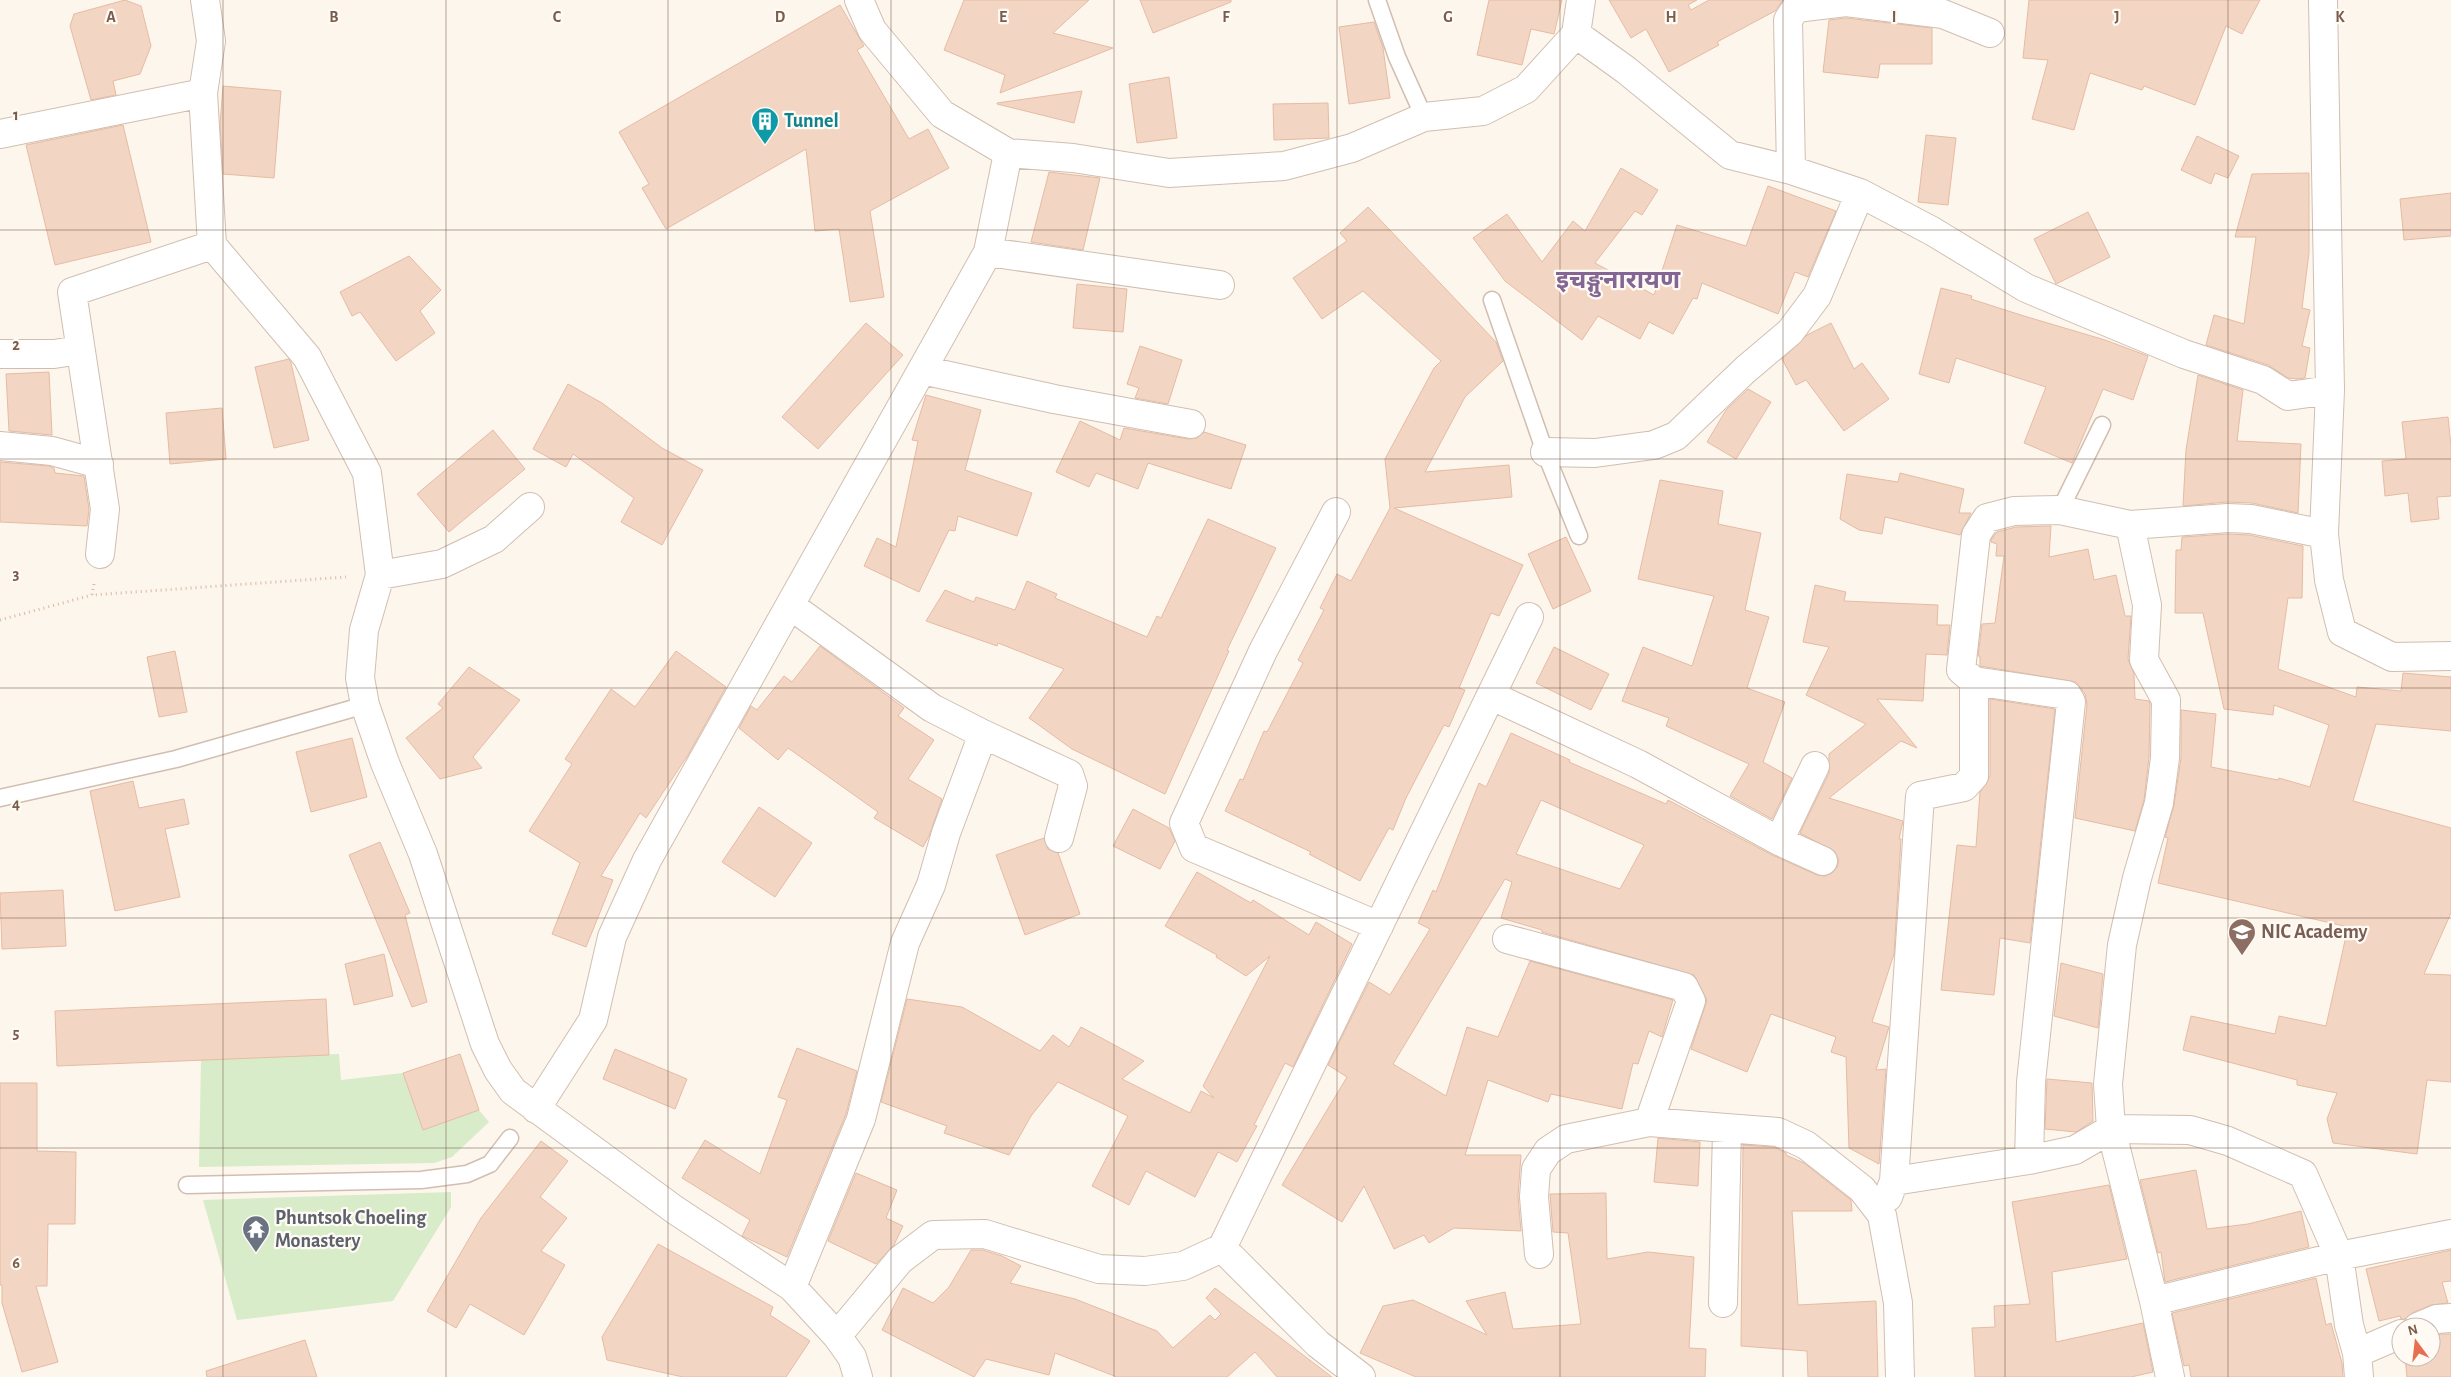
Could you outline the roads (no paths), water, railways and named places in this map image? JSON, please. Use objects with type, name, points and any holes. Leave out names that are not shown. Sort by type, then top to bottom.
[{"type":"street","points":[[205,0],[211,41],[203,93],[212,245],[307,357],[367,473],[380,575],[364,630],[360,678],[365,705],[385,763],[423,854],[485,1044],[498,1070],[531,1115],[792,1287],[838,1336],[852,1358],[858,1377]]},
{"type":"street","points":[[859,0],[872,30],[942,114],[1008,153],[1073,158],[1169,173],[1284,166],[1352,148],[1424,117],[1483,111],[1526,89],[1576,34],[1581,0]]},
{"type":"street","points":[[2323,0],[2330,390],[2324,534],[2329,580],[2342,632],[2392,658],[2451,656]]},
{"type":"street","points":[[1791,170],[1788,20],[1796,8],[1846,2],[1921,6],[1990,33]]},
{"type":"street","points":[[1576,34],[1626,70],[1730,155],[1791,170],[1860,193],[1932,231],[2026,288],[2184,354],[2263,380],[2288,396],[2330,390]]},
{"type":"street","points":[[0,134],[203,93]]},
{"type":"street","points":[[531,1115],[593,1020],[612,937],[647,860],[988,252],[1008,153]]},
{"type":"street","points":[[1545,452],[1595,453],[1654,445],[1676,436],[1745,370],[1790,332],[1817,296],[1860,193]]},
{"type":"street","points":[[100,554],[105,509],[72,292],[212,245]]},
{"type":"street","points":[[988,252],[1220,285]]},
{"type":"street","points":[[0,354],[54,354],[80,350]]},
{"type":"street","points":[[922,370],[1054,399],[1191,424]]},
{"type":"street","points":[[0,446],[52,451],[99,464]]},
{"type":"street","points":[[380,575],[442,564],[494,539],[530,508]]},
{"type":"street","points":[[2029,1160],[2030,1082],[2071,702],[2068,695],[1974,681],[1961,670],[1976,535],[1987,518],[2014,511],[2060,510],[2130,526],[2218,519],[2251,519],[2324,534]]},
{"type":"street","points":[[1336,512],[1263,651],[1184,823],[1194,848],[1379,926]]},
{"type":"street","points":[[2130,526],[2147,605],[2144,660],[2166,700],[2165,758],[2159,803],[2137,878],[2122,945],[2113,1014],[2108,1084],[2111,1129],[2154,1301],[2170,1377]]},
{"type":"street","points":[[790,606],[932,708],[1069,774],[1073,786],[1058,838]]},
{"type":"street","points":[[838,1336],[900,1260],[932,1235],[985,1234],[1099,1269],[1145,1272],[1183,1266],[1222,1248],[1529,617]]},
{"type":"street","points":[[1882,1215],[1894,1181],[1920,796],[1964,787],[1974,776],[1974,681]]},
{"type":"street","points":[[1492,696],[1638,764],[1780,841],[1823,861]]},
{"type":"street","points":[[792,1287],[861,1119],[905,943],[931,884],[946,833],[983,734]]},
{"type":"street","points":[[1780,841],[1815,766]]},
{"type":"street","points":[[1507,940],[1684,987],[1691,1001],[1649,1122]]},
{"type":"street","points":[[1540,1254],[1534,1196],[1536,1168],[1548,1151],[1566,1139],[1649,1122],[1778,1132],[1806,1145],[1862,1189],[1882,1215],[1898,1303],[1900,1377]]},
{"type":"street","points":[[1723,1303],[1728,1129]]},
{"type":"street","points":[[1894,1181],[2029,1160],[2075,1150],[2111,1129],[2190,1130],[2228,1141],[2303,1174],[2339,1256],[2348,1325],[2358,1365],[2391,1341]]},
{"type":"street","points":[[2154,1301],[2339,1256],[2451,1234]]},
{"type":"street","points":[[1222,1248],[1318,1344],[1361,1377]]},
{"type":"lane","points":[[1377,0],[1397,57],[1424,117]]},
{"type":"lane","points":[[1492,300],[1545,452],[1579,536]]},
{"type":"lane","points":[[2060,510],[2102,425]]},
{"type":"lane","points":[[0,798],[176,759],[365,705]]},
{"type":"lane","points":[[187,1185],[421,1180],[467,1174],[490,1164],[510,1138]]},
{"type":"place","name":"Tunnel","points":[[765,145]]},
{"type":"place","name":"NIC Academy","points":[[2242,956]]},
{"type":"place","name":"Phuntsok Choeling Monastery","points":[[256,1253]]},
{"type":"district","name":"इचङ्गुनारायण","points":[[1618,280]]}]
